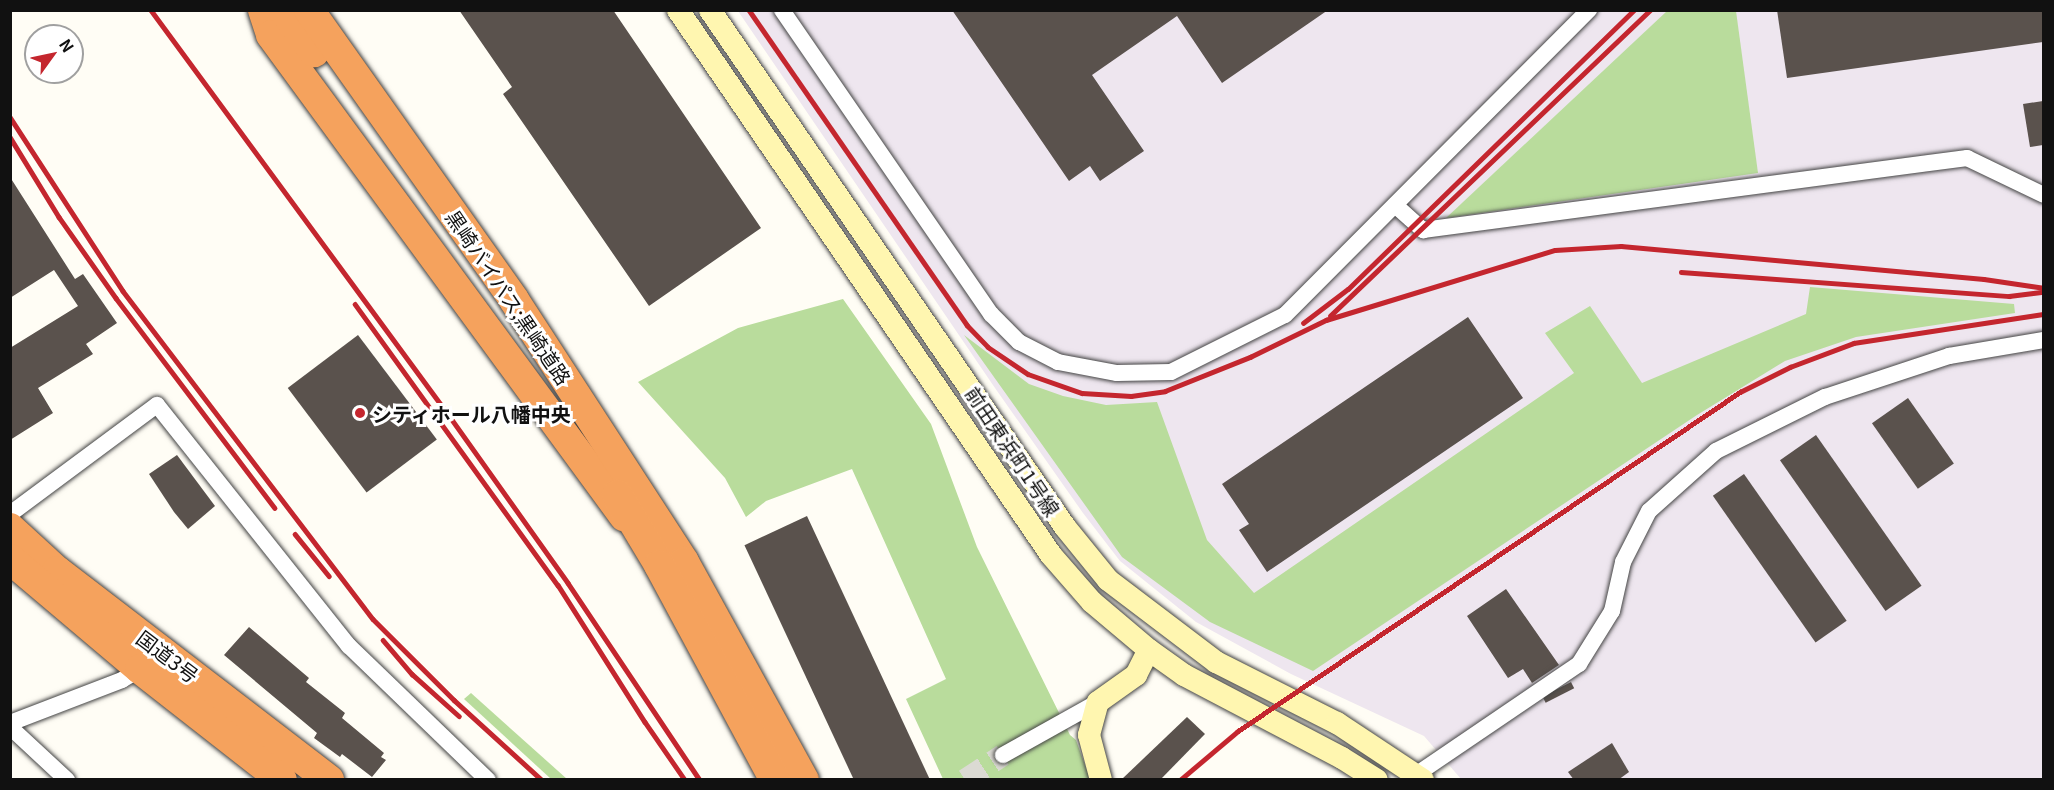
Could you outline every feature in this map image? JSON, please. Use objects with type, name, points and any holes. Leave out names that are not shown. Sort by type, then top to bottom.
[{"type":"highway","points":[[263,10],[271,35],[379,184],[671,564]]},
{"type":"highway","name":"黒崎バイパス;黒崎道路","points":[[284,10],[505,322],[671,564],[775,780]]},
{"type":"highway","name":"黒崎バイパス;黒崎道路","points":[[309,10],[514,300],[671,564],[804,780]]},
{"type":"highway","points":[[334,10],[341,25],[428,151],[511,261],[572,360],[624,460],[671,564]]},
{"type":"highway","name":"国道3号","points":[[10,528],[57,571],[329,780]]},
{"type":"highway","name":"国道3号","points":[[10,559],[140,669],[282,780]]},
{"type":"street","name":"前田東浜町1号線","points":[[678,10],[1051,555],[1092,602],[1149,650],[1184,675],[1342,758],[1377,780]]},
{"type":"street","name":"前田東浜町1号線","points":[[710,10],[1065,528],[1108,579],[1216,662],[1337,723],[1415,778]]},
{"type":"street","points":[[782,10],[991,314],[1019,342],[1058,362],[1117,373],[1171,372],[1286,315],[1589,10]]},
{"type":"street","points":[[1395,205],[1423,230],[1967,158],[2043,195]]},
{"type":"street","points":[[1415,778],[1579,664],[1612,611],[1623,562],[1649,511],[1716,451],[1825,397],[1949,357],[2043,340]]},
{"type":"street","points":[[10,514],[157,405],[350,646],[488,780]]},
{"type":"street","points":[[1003,755],[1098,702],[1136,675],[1149,650]]},
{"type":"street","points":[[68,780],[10,725],[122,680],[140,669]]},
{"type":"street","points":[[1098,702],[1089,735],[1101,780]]},
{"type":"shaded area","points":[[738,11],[2043,11],[2043,779],[1461,779],[1424,736],[1291,674],[1196,622],[1120,561],[1083,513],[995,388]]},
{"type":"green space","points":[[1667,11],[1736,11],[1758,173],[1446,218]]},
{"type":"green space","points":[[1810,287],[2014,304],[2015,313],[1856,337],[1785,361],[1697,415],[1313,671],[1210,622],[1122,557],[964,335],[1029,384],[1063,396],[1106,405],[1157,402],[1207,540],[1254,593],[1574,373],[1545,333],[1590,306],[1642,383],[1806,314]]},
{"type":"green space","points":[[843,299],[931,424],[977,547],[1070,735],[1076,740],[1090,779],[943,779],[906,699],[946,679],[852,469],[766,501],[746,517],[725,478],[638,382],[738,328]]},
{"type":"green space","points":[[471,693],[567,779],[551,779],[464,699]]},
{"type":"building","points":[[459,10],[613,10],[761,228],[649,306],[503,94],[512,87]]},
{"type":"building","points":[[952,10],[1328,10],[1222,83],[1177,16],[1092,75],[1144,151],[1100,181],[1090,166],[1069,181]]},
{"type":"building","points":[[1777,10],[2043,10],[2043,42],[1787,78]]},
{"type":"building","points":[[2043,101],[2043,145],[2030,147],[2023,104]]},
{"type":"building","points":[[10,177],[75,279],[83,274],[117,323],[86,344],[93,354],[38,388],[53,413],[10,440],[10,348],[78,306],[54,270],[10,298]]},
{"type":"building","points":[[1468,317],[1523,398],[1267,572],[1239,530],[1249,524],[1222,484]]},
{"type":"building","name":"シティホール八幡中央","points":[[358,335],[437,440],[367,493],[288,388]]},
{"type":"building","points":[[1908,398],[1954,464],[1918,489],[1872,423]]},
{"type":"building","points":[[1816,435],[1922,586],[1885,611],[1780,460]]},
{"type":"building","points":[[177,455],[215,506],[188,529],[149,474]]},
{"type":"building","points":[[1744,474],[1847,621],[1816,642],[1713,496]]},
{"type":"building","points":[[807,516],[930,780],[854,780],[744,545]]},
{"type":"building","points":[[1506,589],[1559,665],[1532,683],[1523,669],[1508,678],[1467,616]]},
{"type":"building","points":[[249,627],[309,678],[306,682],[345,713],[342,718],[384,753],[381,757],[386,760],[372,777],[342,754],[340,757],[314,738],[317,733],[224,655]]},
{"type":"building","points":[[1571,682],[1574,688],[1546,703],[1542,697]]},
{"type":"building","points":[[1187,717],[1205,734],[1160,780],[1121,780]]},
{"type":"building","points":[[1612,743],[1629,772],[1618,780],[1574,780],[1568,772]]},
{"type":"tunnel","points":[[965,780],[1003,755]]},
{"type":"railway","points":[[151,10],[448,414],[568,583],[700,780]]},
{"type":"railway","points":[[749,10],[967,325],[988,347],[1028,374],[1082,393],[1131,396],[1165,391],[1250,357],[1326,320],[1555,250],[1621,246],[1984,279],[2044,288]]},
{"type":"railway","points":[[1303,323],[1348,289],[1634,10]]},
{"type":"railway","points":[[1330,316],[1650,10]]},
{"type":"railway","points":[[10,117],[123,291],[373,619],[454,700],[542,780]]},
{"type":"railway","points":[[10,137],[59,217],[116,298],[275,508]]},
{"type":"railway","points":[[1681,272],[2009,296],[2041,292]]},
{"type":"railway","points":[[355,304],[558,585],[645,722],[685,780]]},
{"type":"railway","points":[[1180,780],[1238,731],[1740,392],[1790,367],[1854,343],[2044,314]]},
{"type":"railway","points":[[295,534],[329,576]]},
{"type":"railway","points":[[383,640],[412,674],[459,716]]},
{"type":"place","name":"シティホール八幡中央","points":[[360,413]]}]
